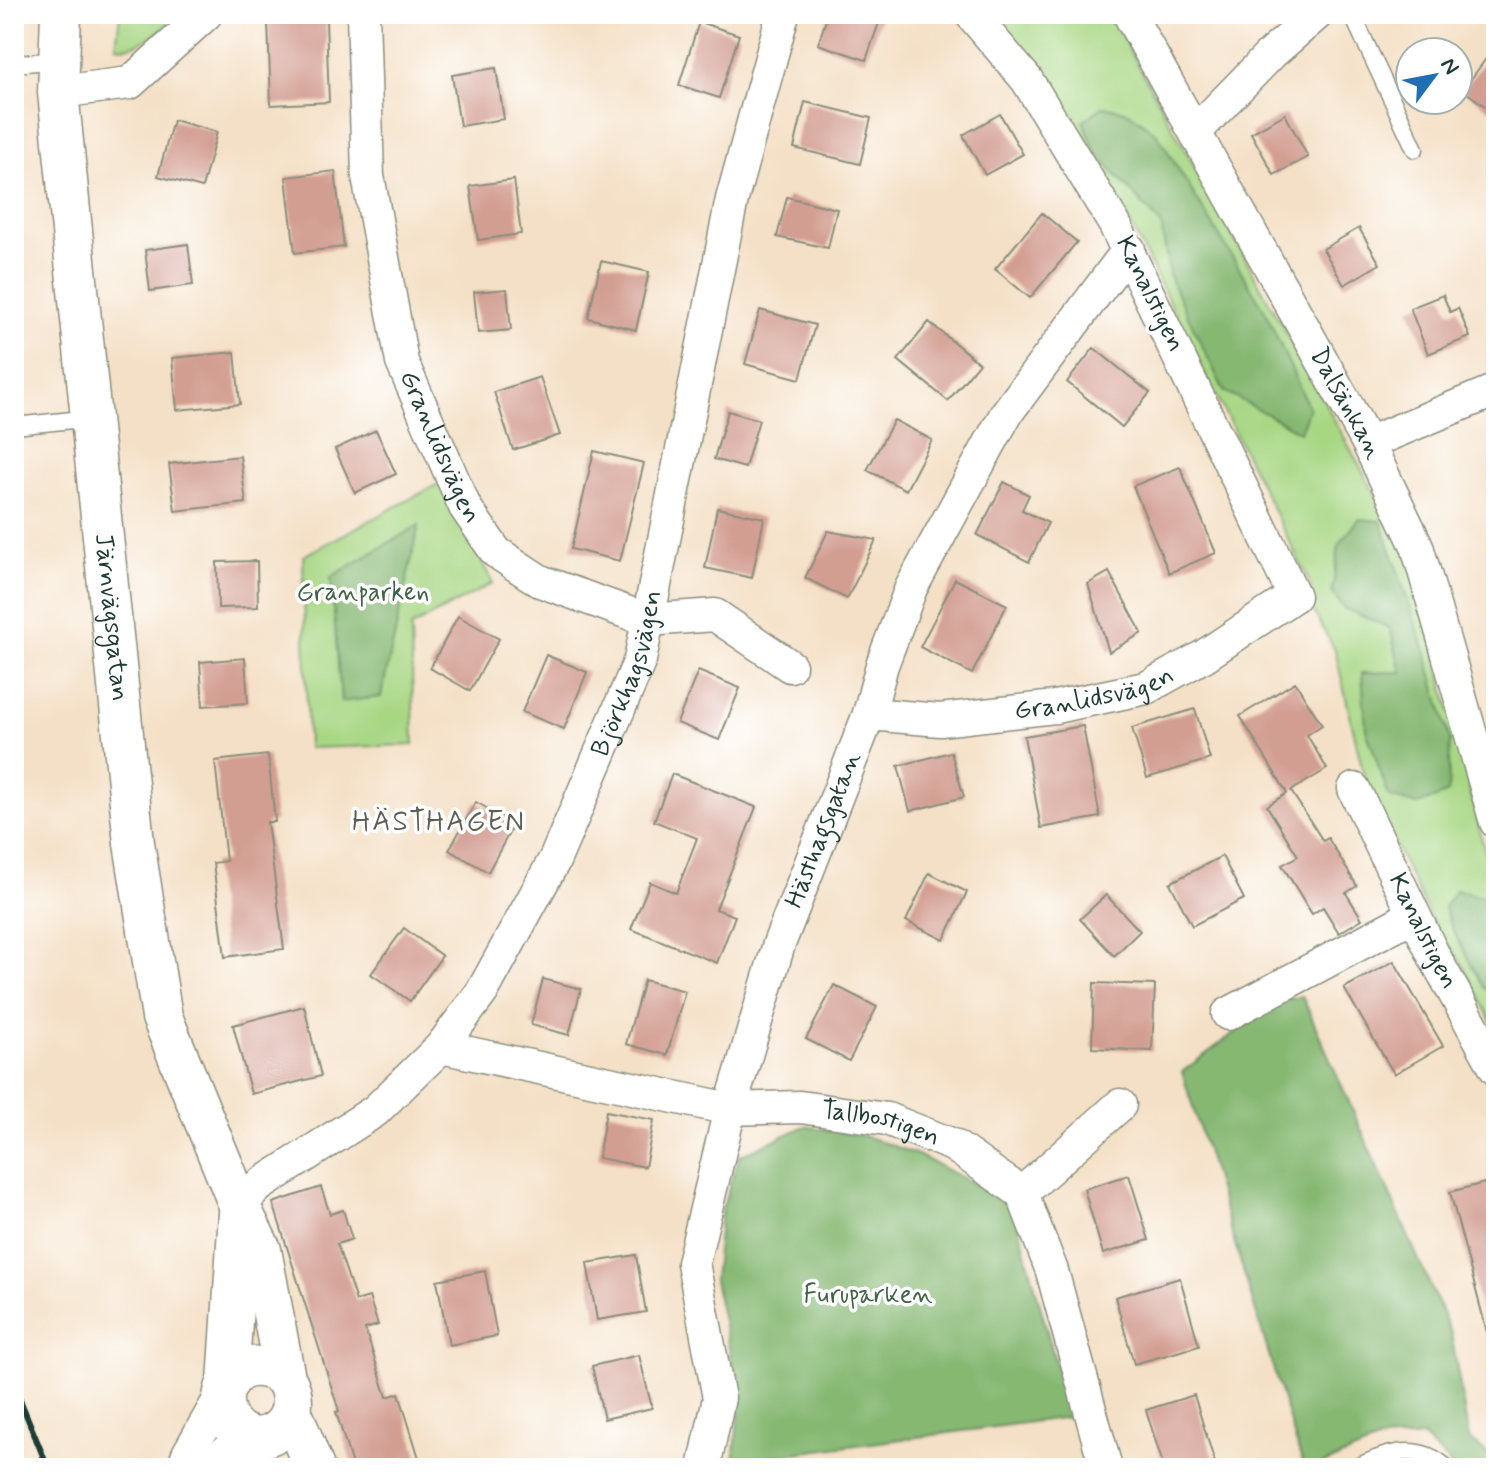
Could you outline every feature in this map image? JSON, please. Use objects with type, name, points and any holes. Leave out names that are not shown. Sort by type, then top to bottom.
[{"type":"street","name":"Järnvägsgatan","points":[[61,14],[58,76],[134,843],[162,1017],[239,1205],[261,1250],[272,1415],[289,1468]]},
{"type":"street","points":[[58,76],[130,83],[206,14]]},
{"type":"street","name":"Granlidsvägen","points":[[363,14],[368,176],[402,362],[465,507],[496,552],[540,581],[648,620],[715,615],[790,666]]},
{"type":"street","name":"Björkhagsvägen","points":[[239,1205],[260,1185],[375,1111],[441,1047],[482,992],[555,859],[640,660],[732,199],[783,14]]},
{"type":"street","name":"Kanalstigen","points":[[971,14],[1027,80],[1129,249],[1294,596]]},
{"type":"street","name":"Dalsänkan","points":[[1129,14],[1368,443],[1417,546],[1496,822]]},
{"type":"street","points":[[1196,131],[1272,53],[1317,14]]},
{"type":"street","name":"Hästhagsgatan","points":[[704,1468],[719,1398],[693,1263],[730,1109],[779,944],[869,714],[882,665],[911,588],[1006,414],[1129,249]]},
{"type":"street","points":[[1368,443],[1496,390]]},
{"type":"street","name":"Granlidsvägen","points":[[869,714],[940,720],[1055,707],[1146,688],[1204,656],[1294,596]]},
{"type":"street","name":"Kanalstigen","points":[[1354,789],[1414,915],[1496,1069]]},
{"type":"street","points":[[1228,1014],[1414,915]]},
{"type":"street","name":"Tallbostigen","points":[[441,1047],[730,1109],[800,1107],[887,1119],[953,1145],[1022,1193]]},
{"type":"street","points":[[1106,1468],[1052,1271],[1022,1193],[1120,1105]]},
{"type":"street","name":"Järnvägsgatan","points":[[239,1205],[226,1415],[232,1425],[272,1415]]},
{"type":"street","points":[[183,1468],[188,1454],[236,1373],[255,1366],[275,1369],[272,1415],[208,1468]]},
{"type":"street","name":"Järnvägsgatan","points":[[272,1415],[314,1468]]},
{"type":"lane","points":[[1352,14],[1415,149]]},
{"type":"lane","points":[[14,64],[58,76]]},
{"type":"lane","points":[[14,426],[92,418]]},
{"type":"lane","points":[[1355,1468],[1393,1453],[1411,1450],[1429,1456],[1447,1468]]},
{"type":"green space","points":[[120,14],[180,14],[151,37],[125,47],[116,46]]},
{"type":"green space","points":[[990,14],[1110,14],[1405,548],[1433,643],[1496,896],[1496,1031],[1462,963],[1436,928],[1367,789],[1335,650],[1311,607],[1310,583],[1120,203]]},
{"type":"green space","points":[[1104,106],[1129,112],[1157,134],[1264,309],[1309,408],[1300,432],[1224,391],[1170,279],[1161,224],[1096,153],[1083,121]]},
{"type":"green space","name":"Granparken","points":[[440,483],[493,583],[411,627],[414,745],[308,748],[303,556]]},
{"type":"green space","points":[[1359,519],[1381,521],[1427,657],[1450,740],[1448,793],[1418,805],[1389,797],[1366,729],[1362,673],[1401,672],[1390,628],[1343,608],[1332,592],[1339,545]]},
{"type":"green space","points":[[419,525],[381,697],[341,702],[331,577]]},
{"type":"green space","points":[[1456,890],[1488,898],[1496,913],[1496,992],[1484,988],[1454,933],[1444,907]]},
{"type":"green space","points":[[1302,996],[1451,1333],[1469,1439],[1496,1461],[1496,1468],[1455,1468],[1422,1437],[1382,1440],[1314,1468],[1304,1468],[1182,1072],[1275,1003]]},
{"type":"green space","name":"Furuparken","points":[[805,1126],[868,1137],[918,1155],[1013,1204],[1070,1417],[734,1461],[740,1399],[714,1280],[721,1213],[739,1156]]},
{"type":"building","points":[[828,14],[882,14],[866,60],[818,44]]},
{"type":"building","points":[[326,20],[329,102],[271,105],[268,23]]},
{"type":"building","points":[[699,22],[739,35],[719,98],[679,85]]},
{"type":"building","points":[[1496,45],[1496,114],[1474,98],[1474,75]]},
{"type":"building","points":[[496,68],[504,119],[460,126],[452,75]]},
{"type":"building","points":[[805,102],[871,118],[860,164],[794,148]]},
{"type":"building","points":[[1000,114],[1023,154],[985,175],[963,135]]},
{"type":"building","points":[[1285,114],[1308,157],[1274,175],[1251,133]]},
{"type":"building","points":[[173,120],[217,132],[202,188],[158,176]]},
{"type":"building","points":[[335,171],[344,247],[295,253],[286,177]]},
{"type":"building","points":[[514,180],[521,234],[478,240],[470,186]]},
{"type":"building","points":[[787,197],[837,209],[828,248],[777,237]]},
{"type":"building","points":[[1042,213],[1077,242],[1030,298],[995,269]]},
{"type":"building","points":[[1359,228],[1380,264],[1344,285],[1323,249]]},
{"type":"building","points":[[188,244],[193,285],[150,291],[145,250]]},
{"type":"building","points":[[601,261],[649,272],[636,330],[588,318]]},
{"type":"building","points":[[507,289],[511,330],[478,333],[474,292]]},
{"type":"building","points":[[1443,295],[1450,312],[1458,308],[1470,337],[1428,354],[1410,308]]},
{"type":"building","points":[[760,310],[815,325],[800,379],[745,364]]},
{"type":"building","points":[[929,322],[979,363],[948,401],[898,360]]},
{"type":"building","points":[[1094,348],[1150,393],[1122,427],[1067,382]]},
{"type":"building","points":[[235,352],[240,404],[177,410],[172,358]]},
{"type":"building","points":[[540,377],[560,435],[513,450],[494,392]]},
{"type":"building","points":[[728,411],[759,420],[745,468],[714,459]]},
{"type":"building","points":[[894,420],[932,440],[906,490],[867,470]]},
{"type":"building","points":[[376,430],[396,474],[355,493],[335,449]]},
{"type":"building","points":[[594,451],[644,463],[620,561],[571,549]]},
{"type":"building","points":[[240,456],[246,503],[175,511],[169,464]]},
{"type":"building","points":[[1180,467],[1216,553],[1169,573],[1133,486]]},
{"type":"building","points":[[1004,482],[1029,495],[1022,510],[1048,523],[1029,562],[977,535]]},
{"type":"building","points":[[717,508],[764,518],[752,578],[705,568]]},
{"type":"building","points":[[828,531],[876,540],[847,599],[805,578]]},
{"type":"building","points":[[257,561],[258,607],[218,608],[217,562]]},
{"type":"building","points":[[1109,572],[1142,633],[1109,652],[1088,584]]},
{"type":"building","points":[[955,579],[1007,605],[972,674],[920,647]]},
{"type":"building","points":[[458,616],[499,639],[470,691],[430,668]]},
{"type":"building","points":[[546,655],[587,672],[564,729],[522,712]]},
{"type":"building","points":[[245,658],[248,703],[203,706],[200,662]]},
{"type":"building","points":[[698,671],[740,688],[719,740],[677,723]]},
{"type":"building","points":[[1295,682],[1322,725],[1307,735],[1327,769],[1291,791],[1323,841],[1328,838],[1357,886],[1346,893],[1362,919],[1339,933],[1323,907],[1312,914],[1282,865],[1298,856],[1267,806],[1287,793],[1240,716]]},
{"type":"building","points":[[1195,709],[1210,759],[1147,778],[1132,728]]},
{"type":"building","points":[[1083,726],[1100,817],[1041,828],[1024,736]]},
{"type":"building","points":[[951,752],[964,797],[910,811],[898,766]]},
{"type":"building","points":[[268,755],[275,822],[267,822],[284,949],[225,957],[213,863],[226,861],[215,761]]},
{"type":"building","points":[[672,774],[756,807],[716,909],[735,916],[717,963],[631,929],[650,882],[676,893],[697,838],[654,821]]},
{"type":"building","points":[[476,802],[514,824],[488,872],[449,850]]},
{"type":"building","points":[[1222,856],[1244,899],[1192,926],[1170,883]]},
{"type":"building","points":[[929,873],[967,892],[944,940],[906,921]]},
{"type":"building","points":[[1106,895],[1140,931],[1114,956],[1080,919]]},
{"type":"building","points":[[404,928],[442,956],[410,1001],[371,974]]},
{"type":"building","points":[[1394,961],[1443,1046],[1394,1074],[1344,988]]},
{"type":"building","points":[[543,979],[581,989],[569,1035],[531,1025]]},
{"type":"building","points":[[644,980],[685,991],[667,1055],[626,1044]]},
{"type":"building","points":[[1094,983],[1155,985],[1152,1051],[1092,1048]]},
{"type":"building","points":[[834,985],[877,1007],[849,1061],[806,1039]]},
{"type":"building","points":[[304,1006],[321,1076],[251,1094],[233,1025]]},
{"type":"building","points":[[606,1111],[654,1120],[645,1167],[598,1158]]},
{"type":"building","points":[[1129,1175],[1149,1240],[1103,1254],[1084,1189]]},
{"type":"building","points":[[1496,1180],[1496,1334],[1488,1336],[1450,1192]]},
{"type":"building","points":[[321,1187],[330,1214],[343,1210],[352,1239],[337,1244],[356,1301],[369,1297],[378,1325],[365,1329],[387,1397],[399,1393],[422,1468],[353,1468],[336,1412],[339,1411],[273,1203]]},
{"type":"building","points":[[636,1255],[646,1312],[597,1320],[587,1263]]},
{"type":"building","points":[[485,1271],[497,1336],[449,1345],[437,1280]]},
{"type":"building","points":[[1180,1278],[1199,1346],[1134,1364],[1115,1297]]},
{"type":"building","points":[[639,1355],[652,1408],[604,1419],[592,1366]]},
{"type":"building","points":[[1194,1395],[1215,1463],[1197,1468],[1164,1468],[1146,1410]]},
{"type":"railway","points":[[14,1385],[48,1468]]},
{"type":"district","name":"HÄSTHAGEN","points":[[439,822]]}]
